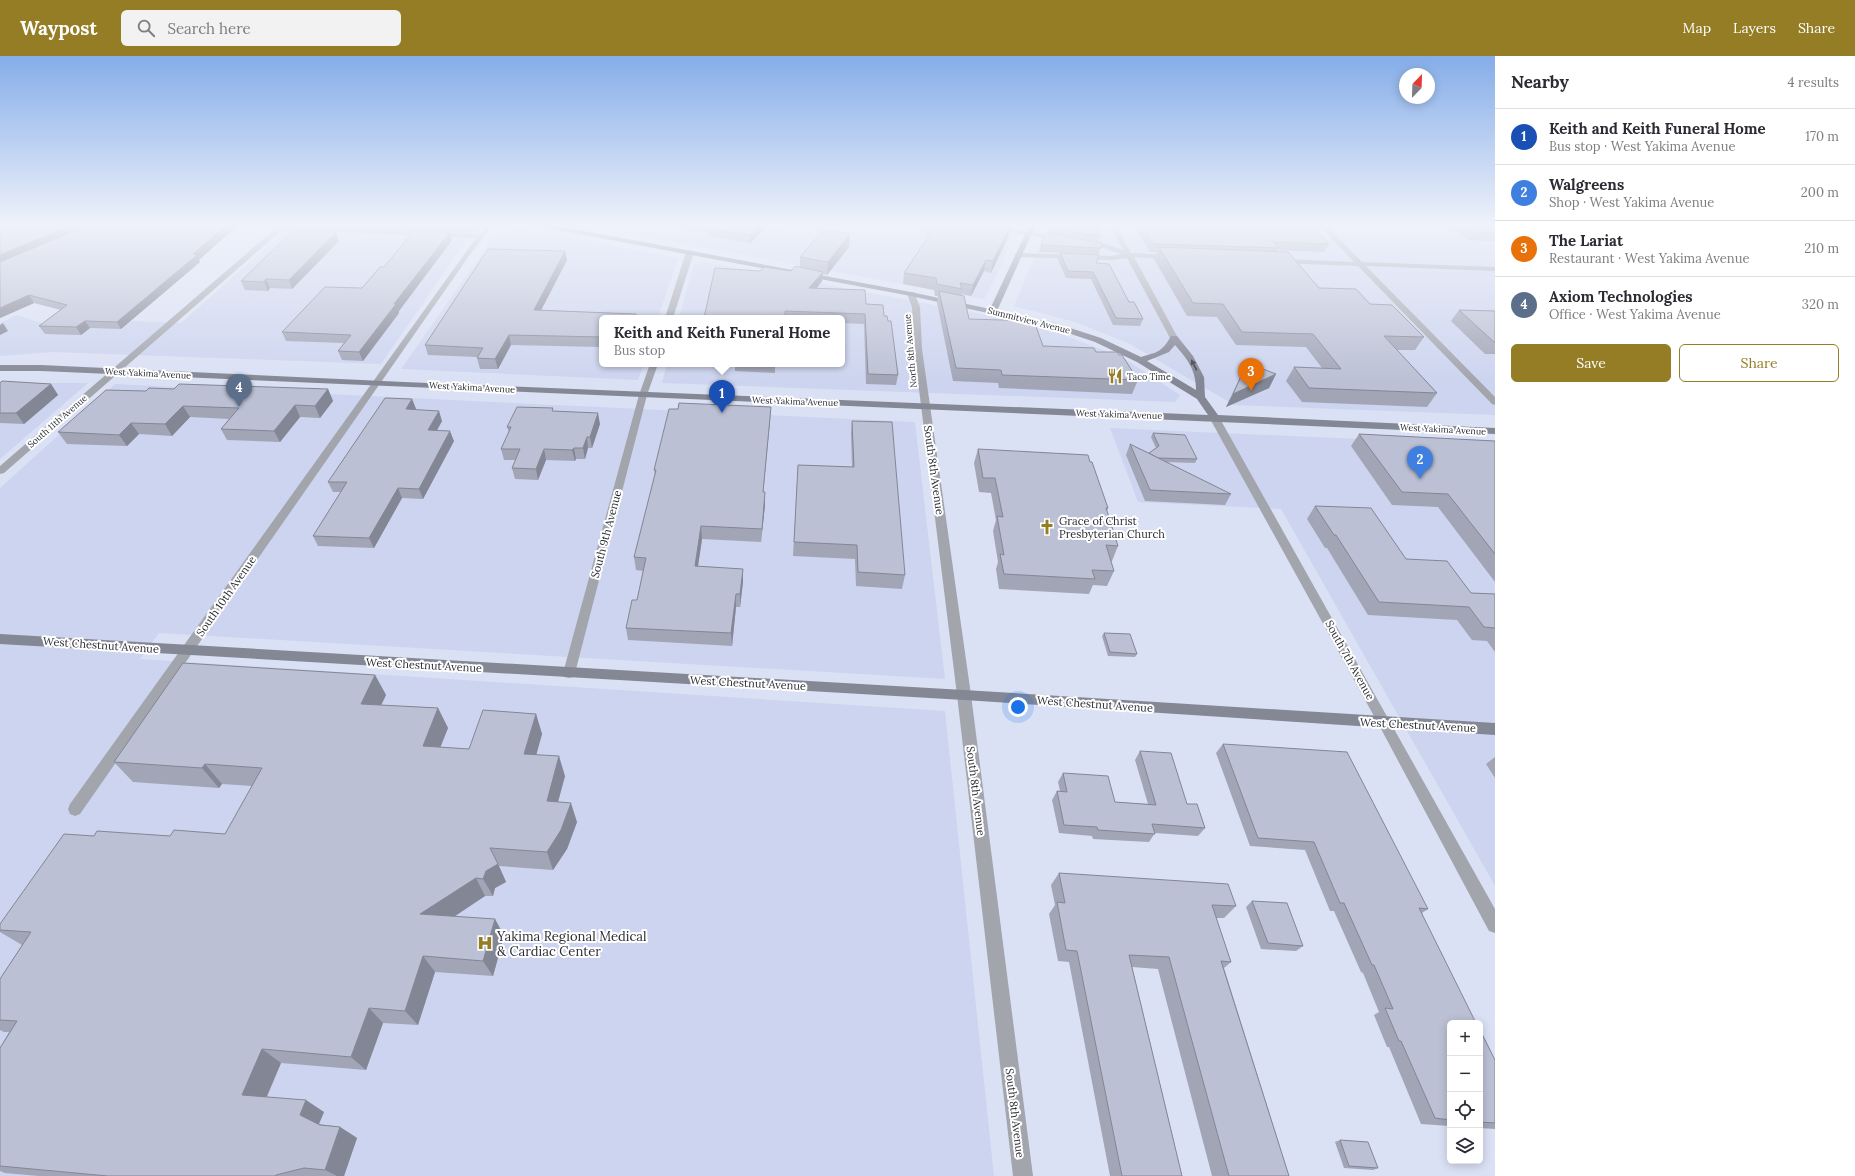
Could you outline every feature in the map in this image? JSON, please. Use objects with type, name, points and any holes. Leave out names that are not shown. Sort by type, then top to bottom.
[{"type":"main road","name":"Summitview Avenue","points":[[818,276],[1035,320],[1080,333],[1140,360],[1200,397],[1214,417]]},
{"type":"main road","points":[[992,311],[1008,276]]},
{"type":"main road","points":[[1140,360],[1166,351],[1171,347],[1174,338]]},
{"type":"main road","points":[[1174,338],[1189,356],[1200,377],[1200,397]]},
{"type":"main road","name":"West Yakima Avenue","points":[[0,368],[41,368],[643,395],[1214,417],[1495,431]]},
{"type":"main road","name":"West Chestnut Avenue","points":[[0,639],[569,674],[964,695],[1495,729]]},
{"type":"street","name":"South 11th Avenue","points":[[0,471],[224,276]]},
{"type":"street","name":"South 10th Avenue","points":[[75,809],[452,276]]},
{"type":"street","points":[[670,315],[682,276]]},
{"type":"street","points":[[1141,276],[1174,338]]},
{"type":"street","points":[[1371,276],[1495,402]]},
{"type":"street","name":"North 8th Avenue","points":[[911,294],[916,307],[918,349],[926,406]]},
{"type":"street","name":"South 9th Avenue","points":[[569,674],[643,395],[653,367]]},
{"type":"street","name":"South 8th Avenue","points":[[926,406],[964,695],[1023,1176]]},
{"type":"street","name":"South 7th Avenue","points":[[1214,417],[1385,723],[1495,926]]},
{"type":"shaded area","points":[[234,276],[442,276],[381,364],[53,352],[0,356],[0,323],[17,315],[50,326],[60,318],[181,323]]},
{"type":"shaded area","points":[[466,276],[672,276],[659,315],[599,315],[599,367],[643,367],[638,380],[401,369]]},
{"type":"shaded area","points":[[691,276],[782,276],[982,314],[1058,333],[1122,357],[1180,395],[1175,402],[662,383],[666,367],[845,367],[845,315],[680,315]]},
{"type":"shaded area","points":[[860,276],[996,276],[984,299]]},
{"type":"shaded area","points":[[1026,276],[1495,276],[1495,415],[1234,405],[1128,343],[1075,322],[1014,306]]},
{"type":"shaded area","points":[[0,383],[88,383],[0,459]]},
{"type":"shaded area","name":"Yakima Regional Medical & Cardiac Center","points":[[115,384],[915,422],[945,679],[159,633],[140,659],[945,711],[994,1176],[0,1176],[0,488]]},
{"type":"shaded area","points":[[1110,428],[1495,445],[1495,886],[1281,509],[1138,502]]},
{"type":"building","points":[[0,276],[172,276],[117,322],[85,321],[76,327],[39,326],[67,305],[29,295],[0,308]]},
{"type":"building","points":[[246,276],[293,276],[289,280],[266,279],[264,282],[241,281]]},
{"type":"building","points":[[372,276],[416,276],[359,352],[338,351],[351,335],[282,332],[325,287],[362,288]]},
{"type":"building","points":[[470,276],[552,276],[534,310],[636,314],[599,315],[599,337],[509,335],[495,359],[477,358],[483,348],[425,345]]},
{"type":"building","points":[[713,276],[819,276],[809,288],[865,290],[866,304],[883,305],[884,316],[887,316],[888,321],[891,321],[898,375],[868,374],[865,314],[785,311],[785,315],[705,315]]},
{"type":"building","points":[[925,276],[978,276],[973,285],[960,283],[962,289],[937,284],[936,278]]},
{"type":"building","points":[[1095,276],[1115,276],[1129,302],[1134,302],[1143,319],[1116,318]]},
{"type":"building","points":[[1177,276],[1309,276],[1319,288],[1356,289],[1370,304],[1392,305],[1424,337],[1384,336],[1437,393],[1309,388],[1294,367],[1341,369],[1313,334],[1242,332],[1223,304],[1193,303]]},
{"type":"building","points":[[939,291],[964,296],[969,319],[1034,321],[1043,346],[1094,348],[1096,352],[1117,352],[1119,355],[1122,355],[1138,380],[1002,375],[1001,370],[956,368]]},
{"type":"building","points":[[1459,310],[1495,311],[1495,342],[1494,342]]},
{"type":"building","points":[[1247,363],[1276,374],[1233,394]]},
{"type":"building","points":[[2,381],[51,384],[16,413],[0,413],[0,383]]},
{"type":"building","points":[[179,384],[328,389],[315,406],[295,405],[274,431],[221,429],[239,408],[183,406],[165,424],[131,423],[119,435],[58,432],[106,390],[146,391],[149,388],[174,389]]},
{"type":"building","points":[[385,398],[412,399],[406,409],[439,411],[428,430],[450,431],[419,489],[398,488],[369,538],[313,536],[347,482],[328,482]]},
{"type":"building","points":[[679,403],[771,407],[763,492],[765,492],[762,529],[701,526],[695,566],[743,569],[740,594],[736,594],[731,633],[626,628],[632,600],[637,600],[646,558],[634,557],[656,470],[654,470],[669,409],[678,409]]},
{"type":"building","points":[[517,407],[553,408],[552,411],[598,413],[590,437],[587,437],[583,448],[574,448],[572,450],[544,449],[536,469],[512,468],[520,449],[501,449],[511,427],[507,427]]},
{"type":"building","points":[[852,421],[892,422],[905,575],[858,572],[857,545],[794,542],[798,465],[854,467]]},
{"type":"building","points":[[1153,433],[1185,435],[1197,459],[1158,458],[1149,453],[1159,446]]},
{"type":"building","points":[[1359,434],[1495,441],[1495,554],[1448,494],[1402,492]]},
{"type":"building","points":[[1130,444],[1231,494],[1150,490]]},
{"type":"building","name":"Grace of Christ Presbyterian Church","points":[[978,449],[1088,455],[1090,462],[1092,462],[1108,508],[1106,508],[1118,546],[1106,545],[1114,571],[1092,570],[1095,579],[1004,574],[1000,554],[1004,555],[997,516],[1003,517],[995,478],[983,478]]},
{"type":"building","points":[[1315,506],[1371,508],[1406,559],[1447,561],[1471,593],[1495,594],[1495,628],[1484,627],[1469,607],[1379,602],[1336,535],[1334,535]]},
{"type":"building","points":[[1104,633],[1130,634],[1137,654],[1110,652]]},
{"type":"building","points":[[183,663],[375,675],[361,704],[438,708],[423,746],[469,749],[483,710],[536,714],[524,754],[559,756],[547,801],[571,803],[561,830],[547,852],[490,848],[498,864],[486,871],[483,879],[476,878],[420,914],[495,919],[483,961],[423,956],[405,1011],[369,1008],[351,1057],[262,1049],[242,1095],[306,1100],[300,1115],[320,1125],[340,1127],[325,1170],[304,1168],[275,1176],[108,1176],[0,1166],[0,1048],[17,1021],[0,1020],[0,979],[31,932],[0,930],[0,924],[64,834],[94,836],[97,831],[170,836],[174,830],[225,834],[262,768],[205,764],[202,768],[114,762]]},
{"type":"building","points":[[1223,744],[1347,752],[1428,909],[1419,908],[1475,1020],[1447,1020],[1447,1120],[1435,1118],[1385,1008],[1393,1009],[1374,965],[1372,965],[1344,903],[1340,903],[1314,842],[1258,838]]},
{"type":"building","points":[[1140,751],[1171,753],[1187,804],[1197,804],[1205,828],[1152,824],[1155,834],[1098,830],[1097,827],[1064,825],[1057,791],[1067,792],[1063,773],[1108,776],[1115,802],[1156,805]]},
{"type":"building","points":[[1059,873],[1228,884],[1236,906],[1212,905],[1231,962],[1221,961],[1289,1176],[1229,1176],[1169,957],[1129,955],[1182,1176],[1122,1176],[1077,951],[1066,950],[1057,902],[1065,903]]},
{"type":"building","points":[[1252,901],[1287,903],[1303,946],[1268,943]]},
{"type":"building","points":[[1483,1036],[1495,1060],[1495,1123],[1483,1122]]},
{"type":"building","points":[[1340,1140],[1368,1142],[1378,1168],[1349,1166]]},
{"type":"place","name":"Taco Time","points":[[1115,376]]},
{"type":"place","name":"The Lariat","points":[[1251,391]]},
{"type":"place","name":"Axiom Technologies","points":[[239,407]]},
{"type":"place","name":"Keith and Keith Funeral Home","points":[[722,413]]},
{"type":"place","name":"Walgreens","points":[[1420,479]]},
{"type":"place","name":"Grace of Christ Presbyterian Church","points":[[1047,527]]},
{"type":"place","name":"Yakima Regional Medical & Cardiac Center","points":[[485,943]]}]
